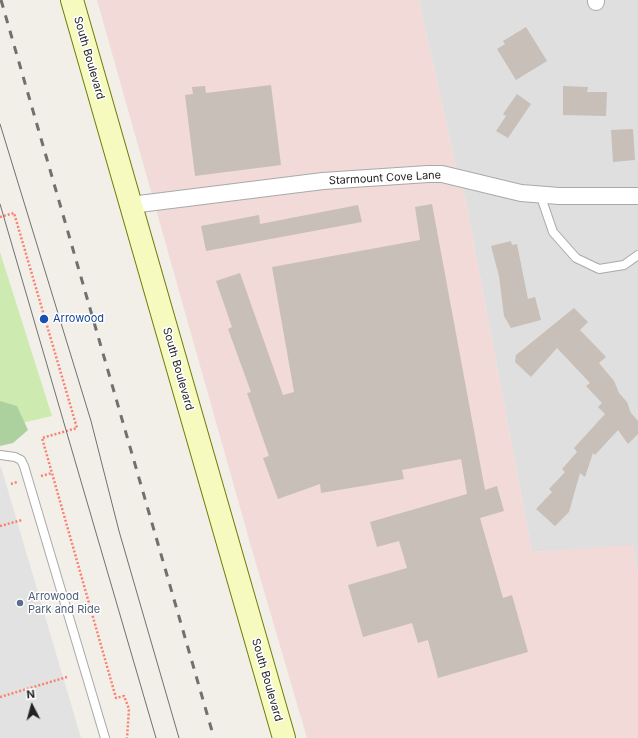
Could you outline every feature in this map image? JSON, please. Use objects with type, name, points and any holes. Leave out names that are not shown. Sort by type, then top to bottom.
[{"type":"main road","name":"South Boulevard","points":[[72,0],[284,738]]},
{"type":"street","name":"Starmount Cove Lane","points":[[130,205],[323,181],[428,174],[442,174],[509,190],[540,194],[638,196]]},
{"type":"lane","points":[[540,194],[554,232],[576,258],[599,269],[624,265],[638,255]]},
{"type":"lane","points":[[0,455],[15,457],[21,460],[24,466],[105,738]]},
{"type":"path","points":[[0,217],[14,213],[77,428],[42,438],[116,698],[124,696],[129,709],[127,738]]},
{"type":"path","points":[[0,526],[22,520]]},
{"type":"path","points":[[0,697],[67,677]]},
{"type":"shaded area","points":[[97,0],[419,0],[454,158],[465,197],[532,552],[633,545],[638,574],[638,738],[307,738],[252,550]]},
{"type":"shaded area","points":[[419,0],[638,0],[638,574],[633,546],[532,552],[465,197],[454,158]]},
{"type":"shaded area","name":"Arrowood Park and Ride","points":[[1,467],[81,738],[0,738]]},
{"type":"green space","points":[[0,252],[52,416],[0,428]]},
{"type":"green space","points":[[0,401],[17,406],[28,430],[13,443],[0,446]]},
{"type":"building","points":[[526,27],[547,61],[516,80],[497,49],[505,44],[503,41]]},
{"type":"building","points":[[271,85],[281,165],[195,176],[185,95],[193,94],[192,87],[205,86],[206,93]]},
{"type":"building","points":[[563,86],[588,87],[587,92],[607,92],[606,116],[563,115]]},
{"type":"building","points":[[517,94],[531,104],[508,138],[496,131],[506,116],[503,114]]},
{"type":"building","points":[[633,129],[635,160],[613,162],[611,130]]},
{"type":"building","points":[[432,204],[485,490],[497,486],[504,511],[480,518],[503,598],[512,595],[528,652],[438,678],[428,640],[418,643],[412,623],[363,637],[348,585],[407,568],[399,541],[377,547],[370,522],[467,494],[461,459],[402,470],[404,479],[321,493],[320,484],[278,499],[263,458],[269,456],[247,393],[251,392],[228,329],[232,327],[216,281],[240,273],[283,395],[294,392],[272,267],[420,240],[415,207]]},
{"type":"building","points":[[358,205],[362,222],[206,251],[201,226],[259,215],[260,224]]},
{"type":"building","points":[[511,241],[512,245],[517,244],[528,299],[535,297],[541,320],[511,328],[504,316],[499,276],[491,246]]},
{"type":"building","points":[[574,308],[588,322],[580,330],[606,357],[599,363],[614,381],[619,393],[627,402],[631,413],[638,421],[638,434],[628,444],[618,430],[595,455],[593,453],[585,477],[580,473],[569,512],[555,526],[536,509],[552,492],[549,489],[565,472],[562,469],[577,452],[574,448],[605,414],[598,407],[602,403],[586,386],[590,383],[557,348],[531,377],[515,362],[516,355]]},
{"type":"tram line","points":[[0,124],[91,421],[119,531],[179,738]]},
{"type":"tram line","points":[[0,204],[156,738]]},
{"type":"railway","points":[[1,0],[214,738]]},
{"type":"place","name":"Arrowood","points":[[44,319]]},
{"type":"place","name":"Arrowood Park and Ride","points":[[20,603]]}]
